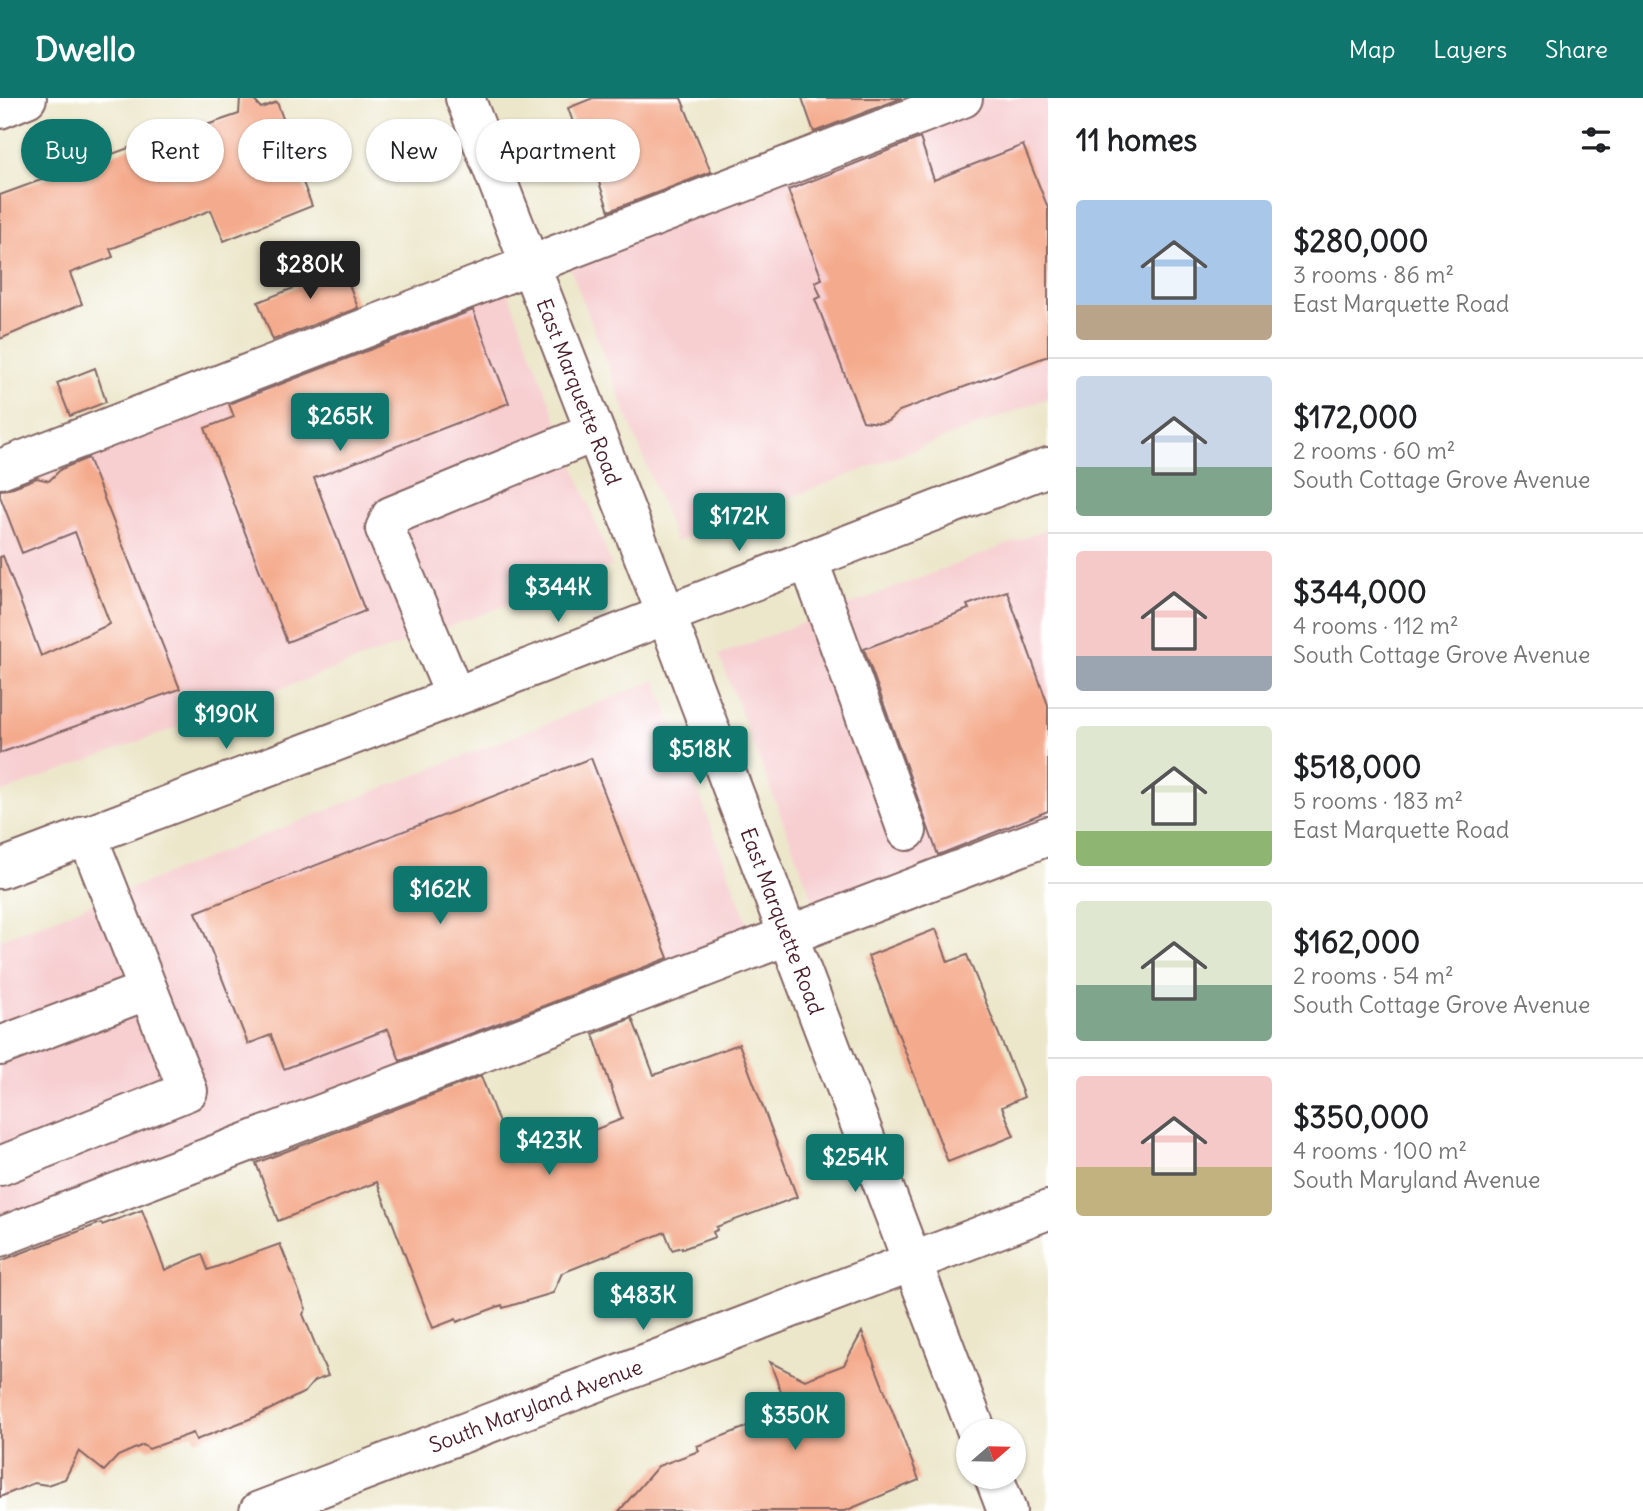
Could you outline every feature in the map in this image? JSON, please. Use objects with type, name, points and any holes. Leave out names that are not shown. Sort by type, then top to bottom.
[{"type":"street","points":[[0,108],[27,98]]},
{"type":"street","name":"East Marquette Road","points":[[465,98],[666,614],[972,1419]]},
{"type":"street","points":[[0,469],[963,98]]},
{"type":"street","points":[[455,696],[385,529],[391,516],[595,432]]},
{"type":"street","points":[[0,869],[1048,467]]},
{"type":"street","points":[[808,559],[907,831]]},
{"type":"street","points":[[0,1166],[188,1091],[87,835]]},
{"type":"street","points":[[0,1237],[1048,836]]},
{"type":"street","points":[[0,1046],[148,990]]},
{"type":"street","name":"South Maryland Avenue","points":[[259,1511],[1048,1210]]},
{"type":"street","points":[[999,1489],[1007,1511]]},
{"type":"shaded area","points":[[963,98],[1048,98],[1048,398],[676,542],[564,252]]},
{"type":"shaded area","points":[[502,276],[612,566],[0,793],[0,469]]},
{"type":"shaded area","points":[[1048,529],[1048,836],[822,923],[719,655]]},
{"type":"shaded area","points":[[656,680],[757,948],[0,1237],[0,940]]},
{"type":"building","points":[[240,98],[252,98],[261,108],[277,102],[283,119],[238,119],[238,182],[303,182],[312,206],[224,241],[211,210],[110,249],[113,257],[70,273],[82,304],[0,339],[0,195],[36,182],[112,182],[112,154],[126,149],[126,182],[224,182],[224,119],[239,114]]},
{"type":"building","points":[[593,98],[681,98],[711,172],[609,211],[599,182],[640,182],[640,119],[572,119],[568,108]]},
{"type":"building","points":[[802,98],[902,98],[814,132]]},
{"type":"building","points":[[920,138],[934,180],[1023,145],[1048,208],[1048,356],[899,411],[888,421],[863,421],[815,299],[821,297],[815,282],[822,279],[788,190]]},
{"type":"building","points":[[339,258],[358,308],[273,340],[258,302],[309,282],[305,272]]},
{"type":"building","points":[[473,310],[509,403],[314,478],[365,611],[287,642],[205,428],[234,417],[229,404]]},
{"type":"building","points":[[95,368],[106,402],[70,416],[57,383]]},
{"type":"building","points":[[88,458],[180,689],[0,753],[0,557],[3,556],[41,656],[110,624],[75,532],[22,553],[0,490],[37,478],[49,481],[61,469]]},
{"type":"building","points":[[1007,591],[1048,705],[1048,811],[938,855],[864,649],[969,609],[967,605]]},
{"type":"building","points":[[591,758],[668,958],[400,1061],[388,1029],[284,1069],[271,1035],[248,1044],[196,912]]},
{"type":"building","points":[[936,929],[948,962],[967,955],[1024,1097],[1002,1107],[1014,1136],[948,1162],[868,956]]},
{"type":"building","points":[[632,1018],[654,1075],[739,1044],[797,1197],[716,1227],[717,1230],[713,1232],[715,1237],[682,1249],[672,1250],[665,1232],[562,1273],[553,1293],[503,1308],[502,1305],[433,1328],[377,1182],[278,1221],[256,1163],[481,1076],[514,1162],[622,1119],[593,1034]]},
{"type":"building","points":[[142,1210],[165,1270],[202,1254],[208,1270],[280,1244],[306,1309],[303,1314],[328,1376],[314,1381],[305,1392],[257,1416],[196,1440],[193,1433],[149,1449],[143,1445],[118,1456],[104,1471],[79,1451],[65,1479],[47,1485],[34,1483],[0,1497],[0,1261]]},
{"type":"building","points":[[862,1332],[919,1480],[845,1511],[619,1511],[658,1466],[699,1451],[697,1446],[788,1411],[770,1362],[805,1380],[844,1365]]}]
